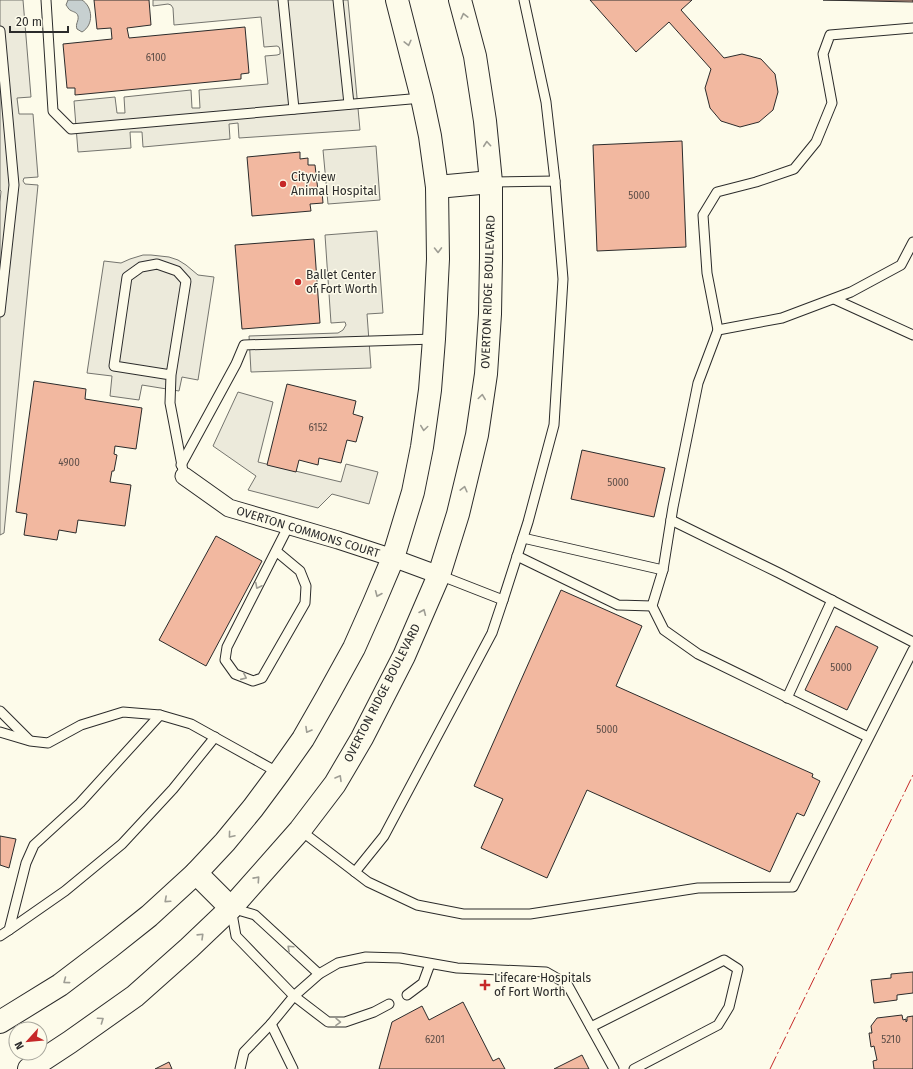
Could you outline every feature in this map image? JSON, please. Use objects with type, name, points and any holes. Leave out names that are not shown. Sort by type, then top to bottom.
[{"type":"street","points":[[0,1022],[60,985],[149,916],[196,873],[253,808],[303,740],[354,648],[393,558],[413,492],[422,447],[430,390],[438,259],[437,187],[430,136],[397,0]]},
{"type":"street","name":"OVERTON RIDGE BOULEVARD","points":[[30,1069],[135,996],[231,908],[300,830],[335,784],[362,738],[404,656],[439,575],[458,514],[477,435],[486,374],[490,314],[491,182],[485,121],[476,63],[460,0]]},
{"type":"street","points":[[437,187],[491,182]]},
{"type":"street","name":"OVERTON COMMONS COURT","points":[[183,470],[229,508],[338,540],[439,575]]},
{"type":"street","points":[[196,873],[231,908]]},
{"type":"lane","points":[[46,0],[53,111],[71,129],[422,98]]},
{"type":"lane","points":[[283,0],[294,109]]},
{"type":"lane","points":[[338,0],[349,104]]},
{"type":"lane","points":[[356,872],[384,836],[492,633],[523,538],[554,425],[563,279],[555,181],[546,102],[524,0]]},
{"type":"lane","points":[[868,737],[698,654],[664,630],[652,606],[663,570],[671,520],[698,383],[718,330],[707,273],[703,215],[717,192],[756,182],[794,169],[816,142],[832,103],[823,54],[830,35],[913,28]]},
{"type":"lane","points":[[0,31],[14,185],[0,312]]},
{"type":"lane","points":[[491,182],[555,181]]},
{"type":"lane","points":[[718,330],[782,318],[851,292],[901,265],[913,242]]},
{"type":"lane","points":[[171,375],[114,366],[127,277],[141,267],[157,264],[177,271],[186,281],[171,375],[170,403],[183,470]]},
{"type":"lane","points":[[834,299],[913,335]]},
{"type":"lane","points":[[183,470],[244,345],[434,339]]},
{"type":"lane","points":[[671,520],[773,569],[913,642]]},
{"type":"lane","points":[[276,551],[300,571],[306,586],[305,602],[262,678],[253,681],[235,674],[225,660],[228,647],[276,551],[289,525]]},
{"type":"lane","points":[[523,538],[663,570]]},
{"type":"lane","points":[[517,556],[618,605],[652,606]]},
{"type":"lane","points":[[439,575],[503,600]]},
{"type":"lane","points":[[787,698],[832,600]]},
{"type":"lane","points":[[300,830],[368,882],[417,905],[463,914],[530,914],[698,888],[793,887],[913,650]]},
{"type":"lane","points":[[0,711],[30,741]]},
{"type":"lane","points":[[0,732],[30,741],[48,743],[81,725],[123,712],[160,715],[191,724],[279,773]]},
{"type":"lane","points":[[9,930],[26,863],[34,845],[80,803],[160,715]]},
{"type":"lane","points":[[0,936],[65,891],[122,844],[173,789],[215,737]]},
{"type":"lane","points":[[319,974],[255,915],[231,908],[236,936],[294,996],[328,1022],[345,1022],[374,1012],[389,1004]]},
{"type":"lane","points":[[240,1069],[244,1052],[271,1024],[294,996],[319,974],[338,963],[366,957],[400,958],[457,968],[546,972],[568,984],[614,1069]]},
{"type":"lane","points":[[591,1027],[724,960],[738,969],[729,1008],[718,1025],[634,1069]]},
{"type":"lane","points":[[407,995],[423,983],[430,964]]},
{"type":"lane","points":[[271,1024],[293,1069]]},
{"type":"shaded area","points":[[0,0],[23,0],[31,97],[17,98],[19,114],[33,114],[38,177],[24,178],[23,181],[25,184],[38,185],[4,533],[0,535],[1,191]]},
{"type":"shaded area","points":[[68,0],[82,0],[86,3],[90,11],[91,16],[89,25],[82,32],[77,29],[78,18],[76,13],[70,10],[66,5]]},
{"type":"shaded area","points":[[153,0],[348,0],[360,130],[239,138],[238,123],[229,124],[230,139],[143,147],[142,132],[130,132],[131,148],[78,152],[74,101],[115,97],[117,113],[125,113],[124,97],[191,90],[192,108],[200,108],[199,90],[268,84],[265,56],[280,54],[280,50],[277,46],[264,47],[261,17],[174,25],[173,8],[171,5],[153,6]]},
{"type":"shaded area","points":[[376,146],[380,200],[328,204],[323,150]]},
{"type":"shaded area","points":[[377,231],[383,313],[367,314],[371,368],[251,372],[249,336],[338,333],[343,330],[346,325],[345,322],[331,323],[325,235]]},
{"type":"shaded area","points":[[143,255],[169,257],[178,260],[198,275],[214,277],[198,380],[182,377],[179,391],[142,385],[139,400],[110,396],[112,376],[87,373],[104,261],[121,263]]},
{"type":"shaded area","points":[[238,392],[273,402],[258,462],[341,482],[346,464],[378,472],[369,504],[332,494],[318,508],[248,490],[256,476],[213,446]]},
{"type":"building","points":[[94,0],[149,0],[151,25],[127,28],[129,38],[245,27],[249,73],[241,74],[241,79],[75,95],[75,88],[67,88],[63,44],[112,39],[111,28],[97,29]]},
{"type":"building","points":[[590,0],[692,0],[681,10],[724,58],[742,54],[761,59],[775,74],[778,92],[773,110],[759,122],[740,127],[721,121],[710,108],[705,88],[711,69],[669,22],[636,52]]},
{"type":"building","points":[[823,0],[913,0],[913,2]]},
{"type":"building","points":[[682,141],[686,247],[597,251],[593,145]]},
{"type":"building","name":"Cityview Animal Hospital","points":[[300,152],[300,159],[308,158],[308,165],[315,165],[318,191],[322,191],[323,203],[310,204],[311,211],[252,216],[247,157]]},
{"type":"building","points":[[314,239],[320,323],[242,329],[235,245]]},
{"type":"building","points":[[34,381],[86,389],[85,399],[142,408],[136,449],[115,446],[114,454],[117,455],[110,482],[131,485],[125,526],[78,520],[76,533],[59,530],[57,540],[24,535],[27,514],[16,512]]},
{"type":"building","points":[[287,384],[356,401],[353,414],[363,417],[356,442],[347,440],[341,463],[319,458],[318,465],[299,460],[296,472],[267,465]]},
{"type":"building","points":[[582,450],[665,468],[654,517],[571,499]]},
{"type":"building","points":[[216,536],[262,561],[206,666],[159,640]]},
{"type":"building","points":[[561,590],[642,626],[616,686],[813,774],[812,777],[820,781],[804,816],[797,813],[770,872],[587,790],[547,878],[481,848],[503,799],[474,786]]},
{"type":"building","points":[[836,626],[878,647],[847,710],[805,690]]},
{"type":"building","points":[[0,836],[16,839],[9,868],[0,865]]},
{"type":"building","points":[[913,972],[913,993],[897,995],[897,1000],[874,1003],[871,980],[891,978],[891,974]]},
{"type":"building","points":[[463,1002],[493,1061],[499,1058],[505,1069],[379,1069],[392,1022],[422,1006],[429,1020]]},
{"type":"building","points":[[902,1015],[903,1020],[906,1019],[906,1022],[907,1017],[913,1016],[913,1069],[874,1069],[873,1061],[877,1060],[874,1046],[871,1047],[869,1033],[872,1033],[871,1026],[877,1018]]},
{"type":"building","points":[[582,1055],[589,1069],[554,1069]]},
{"type":"building","points":[[169,1062],[172,1069],[155,1069]]},
{"type":"power","points":[[770,1069],[913,775]]},
{"type":"place","name":"Cityview Animal Hospital","points":[[283,184]]},
{"type":"place","name":"Ballet Center of Fort Worth","points":[[298,282]]},
{"type":"place","name":"Lifecare Hospitals of Fort Worth","points":[[485,985]]}]
